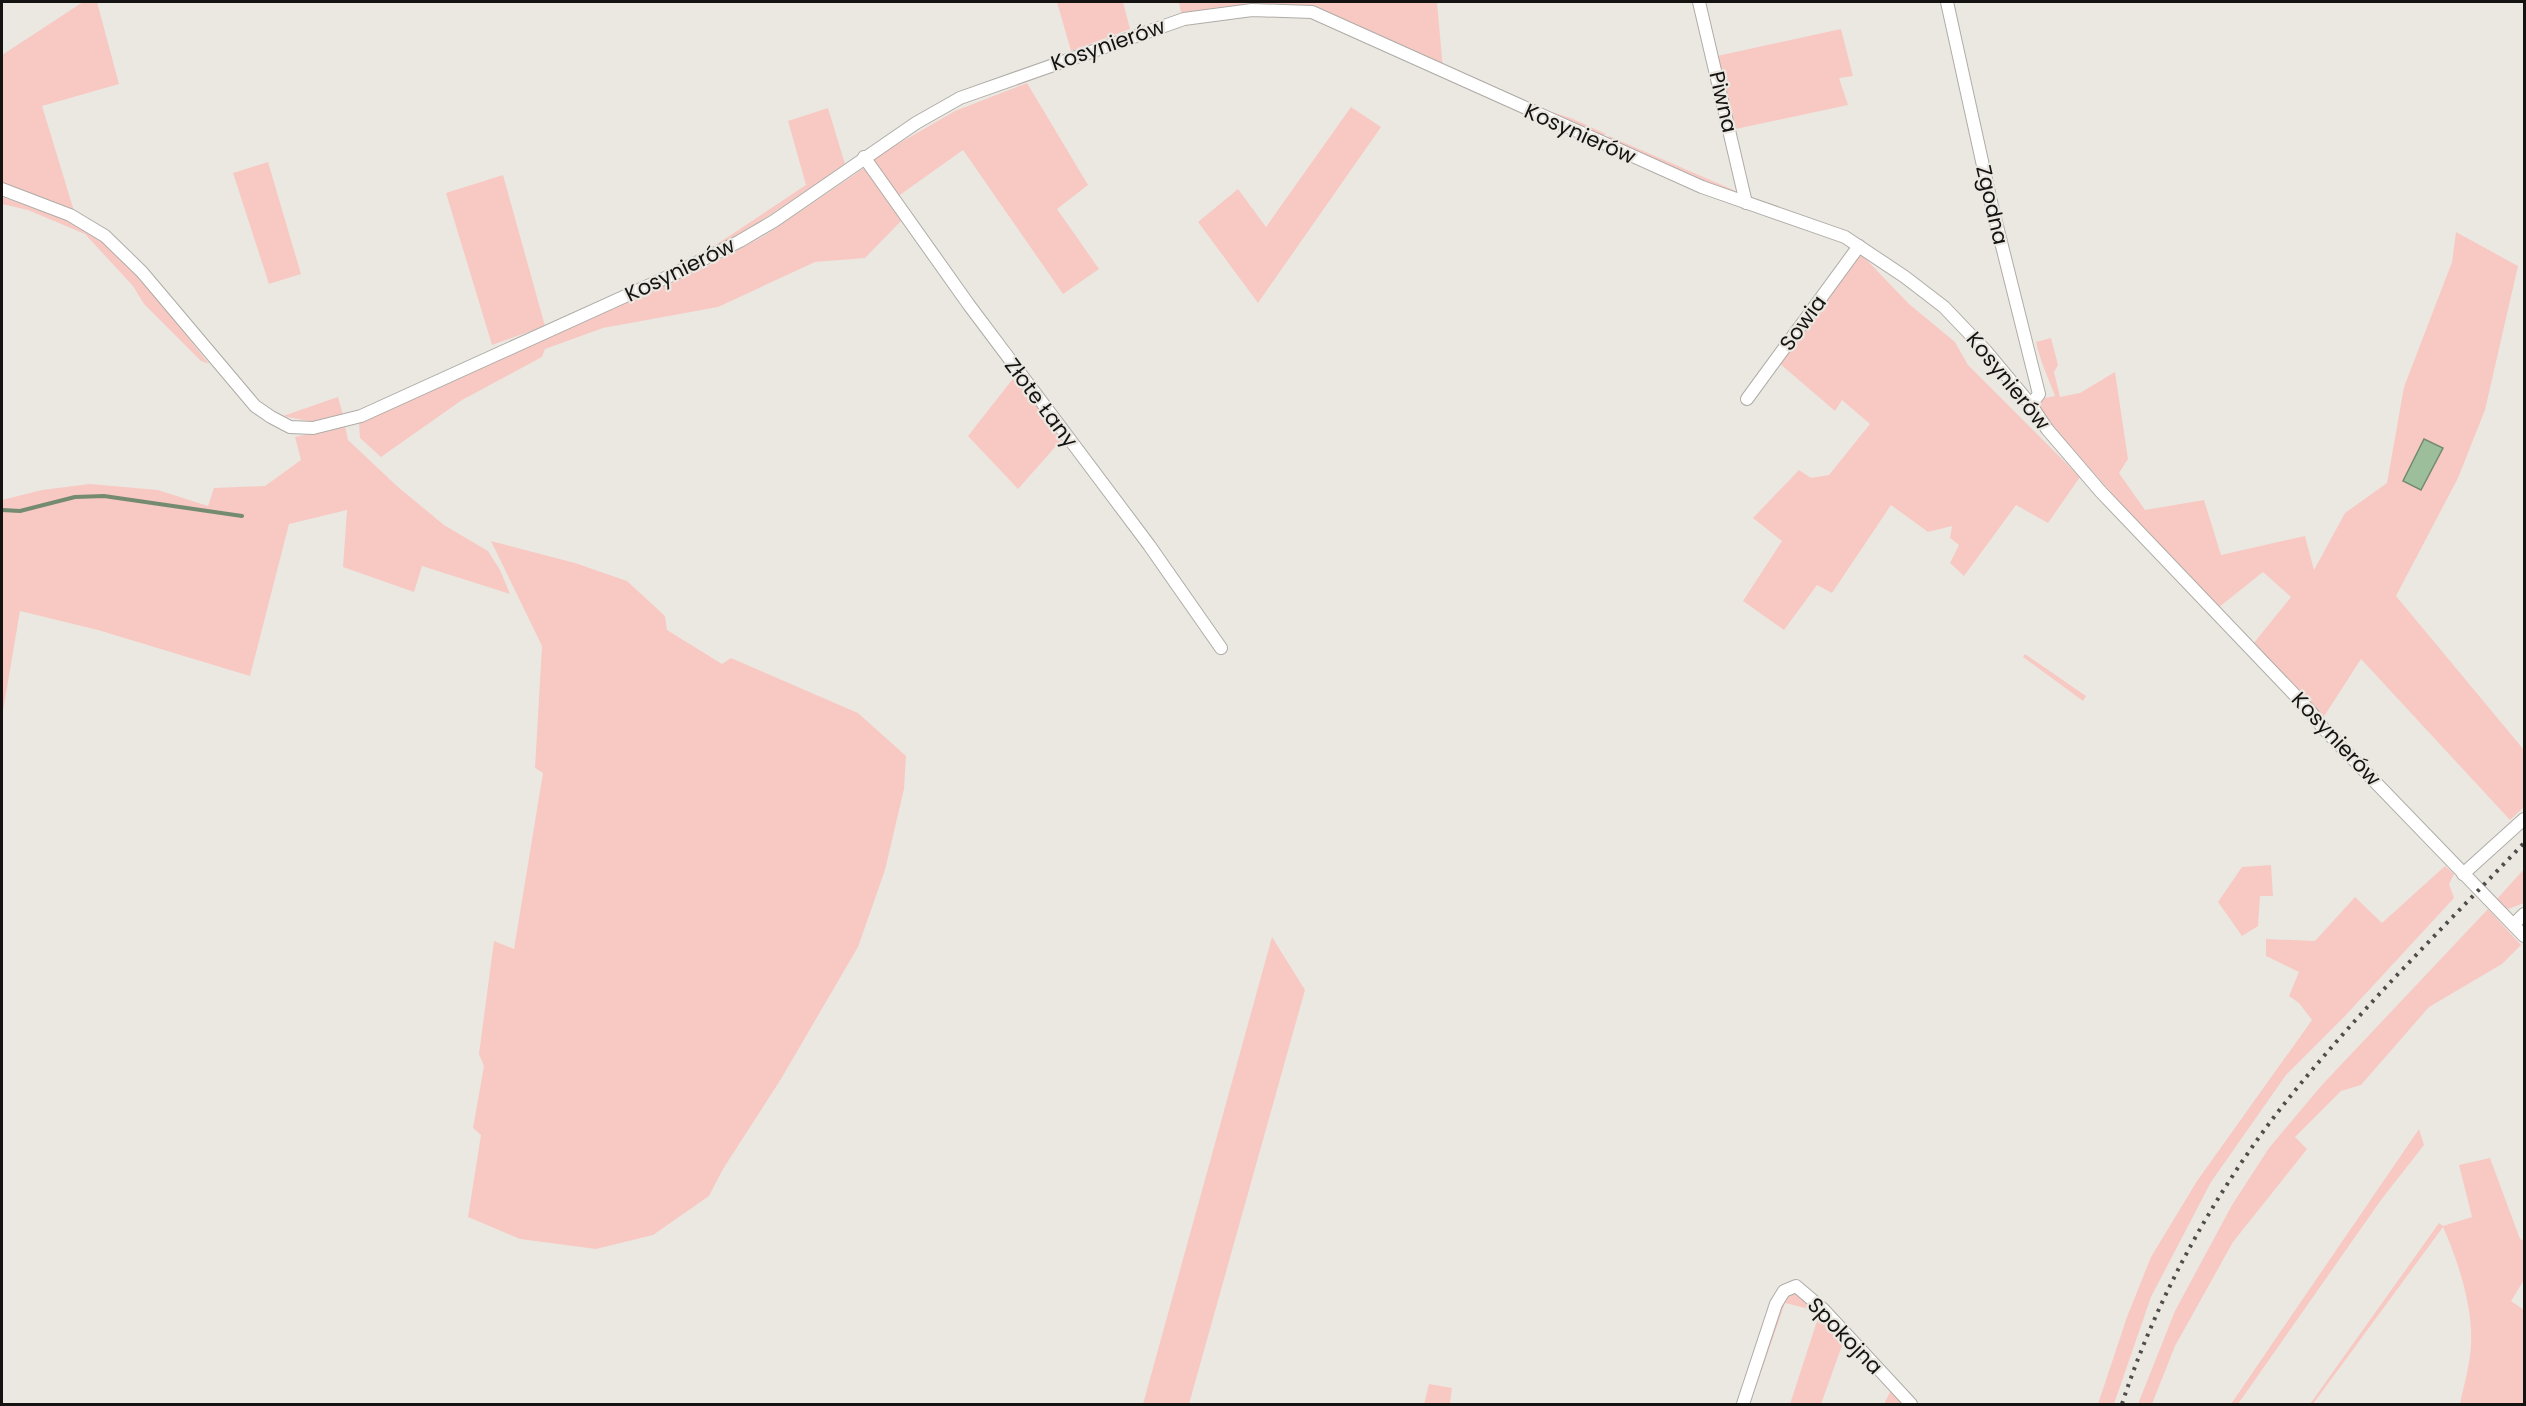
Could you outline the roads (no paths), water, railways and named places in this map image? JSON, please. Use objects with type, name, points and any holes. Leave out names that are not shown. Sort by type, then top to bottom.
[{"type":"street","name":"Piwna","points":[[1699,2],[1746,203]]},
{"type":"street","name":"Zgodna","points":[[1947,2],[1991,202],[2038,394],[2031,405]]},
{"type":"street","name":"Kosynierów","points":[[2,189],[70,215],[105,236],[142,272],[255,406],[290,427],[313,428],[360,416],[674,274],[740,241],[916,123],[960,98],[1184,19],[1252,10],[1312,12],[1598,142],[1746,203],[1845,237],[1905,277],[1944,307],[1986,351],[2031,405],[2047,429],[2101,492],[2524,936]]},
{"type":"street","name":"Złote Łany","points":[[864,157],[969,305],[1149,545],[1221,648]]},
{"type":"street","name":"Sowia","points":[[1747,399],[1859,246]]},
{"type":"street","points":[[2463,874],[2524,819]]},
{"type":"street","points":[[2514,924],[2524,914]]},
{"type":"street","name":"Spokojna","points":[[1743,1404],[1776,1304],[1784,1292],[1796,1286],[1823,1310],[1911,1404]]},
{"type":"waterway","points":[[2,510],[20,511],[75,497],[104,496],[242,516]]},
{"type":"railway","points":[[2122,1404],[2135,1366],[2167,1291],[2206,1219],[2250,1150],[2333,1045],[2524,843]]}]
